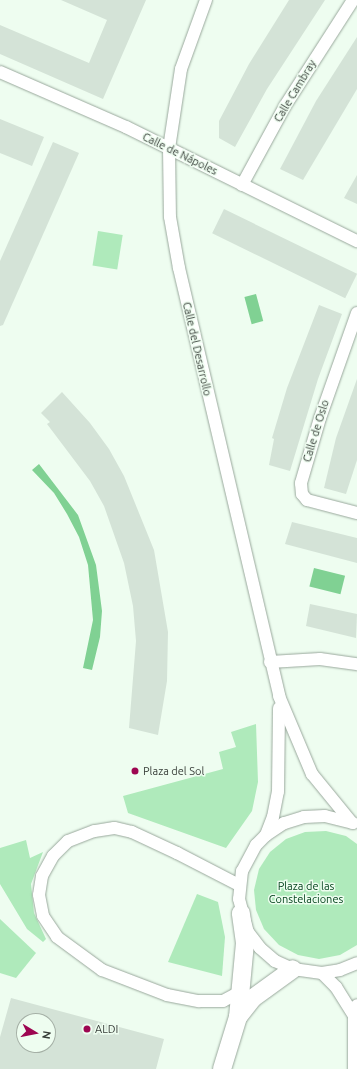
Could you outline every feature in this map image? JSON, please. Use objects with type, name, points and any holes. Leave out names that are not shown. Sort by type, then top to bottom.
[{"type":"street","name":"Calle del Desarrollo","points":[[205,0],[181,69],[169,148],[170,217],[179,268],[279,696],[312,774],[354,824]]},
{"type":"street","name":"Calle Cambray","points":[[242,185],[285,106],[328,35],[353,0]]},
{"type":"street","name":"Calle de Nápoles","points":[[0,72],[169,148],[357,241]]},
{"type":"street","name":"Calle de Oslo","points":[[357,313],[324,404],[301,484],[302,494],[307,500],[357,513]]},
{"type":"street","points":[[270,662],[320,659],[357,664]]},
{"type":"street","name":"Calle del Desarrollo","points":[[266,835],[273,817],[278,792],[279,696]]},
{"type":"street","points":[[222,1069],[238,1017],[246,943],[241,913],[239,885],[248,857],[266,835],[284,823],[304,817],[325,816],[354,824]]},
{"type":"street","points":[[239,885],[132,832],[114,828],[94,831],[68,841],[53,856],[42,876],[39,895],[43,916],[57,937],[102,970],[167,995],[200,1001],[223,1001],[240,992]]},
{"type":"street","points":[[241,913],[248,932],[260,948],[275,961],[293,970],[322,973],[340,970],[357,963]]},
{"type":"street","points":[[238,1017],[253,998],[293,970]]},
{"type":"street","points":[[322,973],[356,1011],[354,1069]]},
{"type":"green space","points":[[98,231],[123,235],[117,269],[93,266]]},
{"type":"green space","points":[[256,724],[258,782],[252,811],[226,848],[128,813],[123,796],[223,769],[219,752],[236,747],[231,732]]},
{"type":"green space","name":"Plaza de las Constelaciones","points":[[326,831],[346,836],[357,844],[357,945],[340,955],[319,959],[298,955],[279,945],[264,929],[256,910],[254,890],[259,869],[270,852],[286,839],[305,832]]},
{"type":"green space","points":[[26,840],[30,858],[43,852],[31,884],[34,913],[46,939],[43,942],[27,929],[0,884],[0,848]]},
{"type":"green space","points":[[197,894],[218,902],[225,937],[222,976],[168,962]]},
{"type":"green space","points":[[0,919],[36,953],[16,978],[0,973]]},
{"type":"shaded area","points":[[256,294],[263,321],[252,324],[244,297]]},
{"type":"shaded area","points":[[39,464],[78,515],[96,565],[102,611],[100,637],[92,670],[83,668],[93,620],[88,565],[79,537],[67,514],[54,493],[32,470]]},
{"type":"shaded area","points":[[314,568],[345,576],[340,594],[309,586]]},
{"type":"building","points":[[61,0],[146,0],[103,99],[0,54],[0,25],[89,63],[107,20]]},
{"type":"building","points":[[289,0],[325,0],[267,89],[235,147],[219,138],[219,121],[249,64]]},
{"type":"building","points":[[357,37],[357,89],[303,180],[280,169],[316,101]]},
{"type":"building","points":[[0,119],[44,137],[32,166],[0,153]]},
{"type":"building","points":[[53,142],[79,153],[3,325],[0,326],[0,261]]},
{"type":"building","points":[[357,175],[357,204],[344,198]]},
{"type":"building","points":[[224,209],[357,274],[345,298],[212,233]]},
{"type":"building","points":[[319,305],[342,314],[318,379],[290,471],[269,465],[274,439],[272,438],[287,388]]},
{"type":"building","points":[[357,379],[357,460],[346,494],[324,488],[336,438]]},
{"type":"building","points":[[62,392],[90,423],[109,449],[124,476],[154,550],[168,632],[167,681],[158,735],[129,728],[136,641],[133,606],[124,563],[104,506],[90,481],[47,424],[50,422],[41,413]]},
{"type":"building","points":[[292,522],[357,538],[357,563],[285,544]]},
{"type":"building","points":[[310,604],[357,614],[356,638],[306,626]]},
{"type":"building","name":"ALDI","points":[[11,998],[164,1039],[156,1069],[0,1069],[0,1037]]},
{"type":"place","name":"Plaza del Sol","points":[[135,771]]},
{"type":"place","name":"ALDI","points":[[87,1029]]}]
